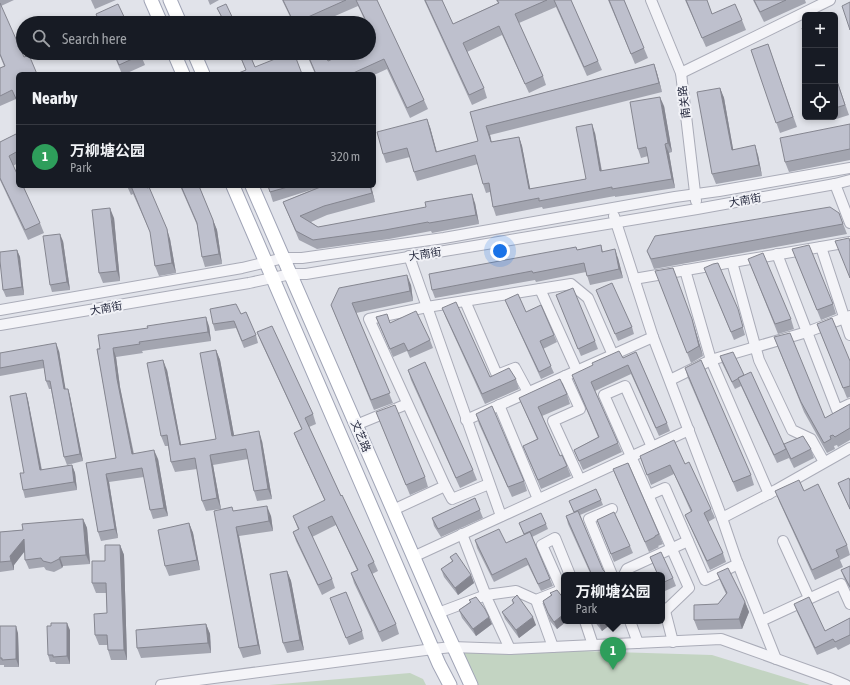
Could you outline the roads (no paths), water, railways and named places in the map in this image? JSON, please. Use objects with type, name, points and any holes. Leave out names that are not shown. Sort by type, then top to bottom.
[{"type":"main road","points":[[151,0],[158,16]]},
{"type":"main road","points":[[170,0],[177,16]]},
{"type":"main road","points":[[177,60],[182,72]]},
{"type":"main road","points":[[197,60],[202,72]]},
{"type":"main road","name":"文艺路","points":[[234,188],[433,649],[450,685]]},
{"type":"main road","name":"文艺路","points":[[253,188],[452,647],[471,685]]},
{"type":"street","name":"南关路","points":[[651,0],[681,73],[697,209]]},
{"type":"street","points":[[681,73],[830,0]]},
{"type":"street","name":"大南街","points":[[0,310],[242,268],[284,258],[302,258],[444,238],[850,168]]},
{"type":"street","name":"大南街","points":[[0,325],[218,289],[291,274],[306,274],[697,209],[850,180]]},
{"type":"street","points":[[835,184],[850,223]]},
{"type":"street","points":[[612,208],[653,337],[738,564],[776,659]]},
{"type":"street","points":[[634,279],[850,242]]},
{"type":"street","points":[[821,246],[847,317],[850,335]]},
{"type":"street","points":[[777,254],[837,410],[850,404]]},
{"type":"street","points":[[409,256],[501,516]]},
{"type":"street","points":[[732,262],[759,360],[792,430],[811,439],[824,462]]},
{"type":"street","points":[[685,270],[711,360],[769,494]]},
{"type":"street","points":[[489,484],[452,499],[369,320],[465,301],[571,284],[588,298],[613,355]]},
{"type":"street","points":[[540,289],[577,371]]},
{"type":"street","points":[[465,301],[497,375],[515,368],[528,392]]},
{"type":"street","points":[[670,380],[711,360],[807,332],[847,317]]},
{"type":"street","points":[[466,420],[653,337]]},
{"type":"street","points":[[565,376],[580,409],[553,421],[580,480]]},
{"type":"street","points":[[652,447],[625,386],[604,395],[689,588]]},
{"type":"street","points":[[356,425],[407,404]]},
{"type":"street","points":[[499,405],[538,500]]},
{"type":"street","points":[[413,557],[689,430]]},
{"type":"street","points":[[722,518],[769,494],[850,448]]},
{"type":"street","points":[[393,510],[445,486]]},
{"type":"street","points":[[649,495],[665,488],[705,580]]},
{"type":"street","points":[[611,572],[589,519],[612,509]]},
{"type":"street","points":[[462,534],[486,595],[510,649]]},
{"type":"street","points":[[561,585],[542,544],[555,538],[569,572]]},
{"type":"street","points":[[626,572],[627,569],[688,541]]},
{"type":"street","points":[[783,541],[809,598]]},
{"type":"street","points":[[665,608],[689,588],[738,564]]},
{"type":"street","points":[[761,621],[841,584],[850,604]]},
{"type":"street","points":[[536,600],[561,590]]},
{"type":"street","points":[[438,613],[486,595],[516,591],[536,600],[553,647]]},
{"type":"street","points":[[665,613],[673,642]]},
{"type":"street","points":[[586,624],[593,645]]},
{"type":"street","points":[[631,624],[638,643]]},
{"type":"street","points":[[161,685],[452,647],[510,649],[720,639],[832,678],[846,685]]},
{"type":"place","name":"万柳塘公园","points":[[613,670]]}]
